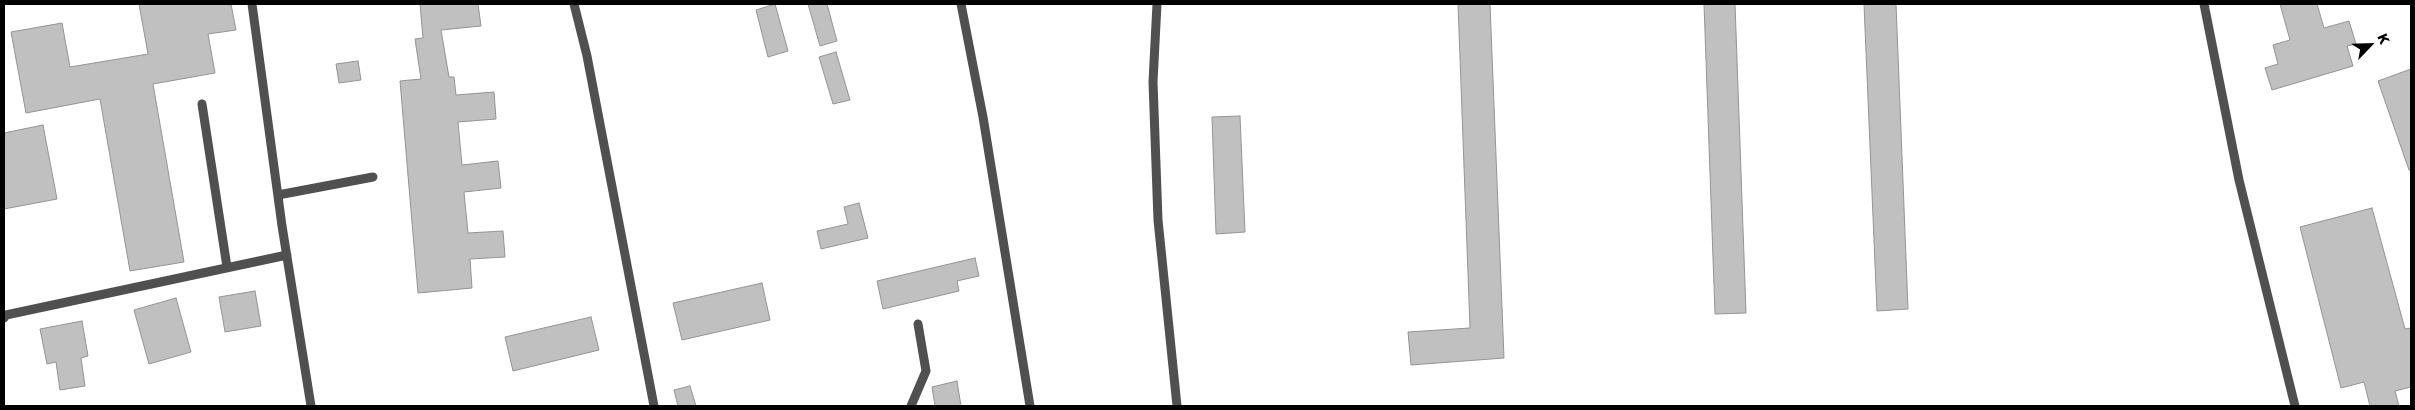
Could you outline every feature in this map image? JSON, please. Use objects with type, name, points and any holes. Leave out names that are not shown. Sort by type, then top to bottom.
[{"type":"lane","points":[[252,4],[278,195],[311,406]]},
{"type":"lane","points":[[574,4],[586,56],[654,406]]},
{"type":"lane","points":[[961,4],[983,117],[1030,406]]},
{"type":"lane","points":[[1157,4],[1153,82],[1158,220],[1177,406]]},
{"type":"lane","points":[[2204,4],[2239,180],[2294,406]]},
{"type":"lane","points":[[202,104],[227,267]]},
{"type":"lane","points":[[278,195],[372,177]]},
{"type":"lane","points":[[4,318],[6,315],[287,255]]},
{"type":"lane","points":[[911,406],[926,372],[918,324]]},
{"type":"building","points":[[139,4],[231,4],[236,30],[208,34],[215,73],[153,84],[184,262],[130,271],[100,99],[26,113],[11,32],[62,23],[70,67],[148,54]]},
{"type":"building","points":[[420,4],[478,4],[481,26],[441,30],[449,77],[454,77],[456,95],[494,92],[496,119],[458,122],[462,165],[498,161],[501,188],[464,192],[468,233],[503,231],[505,257],[470,259],[472,288],[418,293],[400,81],[421,79],[415,39],[423,38]]},
{"type":"building","points":[[775,4],[788,51],[768,57],[756,10]]},
{"type":"building","points":[[808,4],[827,4],[837,41],[820,46]]},
{"type":"building","points":[[1458,4],[1490,4],[1504,358],[1411,365],[1408,332],[1470,328]]},
{"type":"building","points":[[1704,4],[1735,4],[1746,313],[1715,314]]},
{"type":"building","points":[[1864,4],[1896,4],[1908,309],[1877,311]]},
{"type":"building","points":[[2280,4],[2317,4],[2324,28],[2349,21],[2356,44],[2347,46],[2353,66],[2272,90],[2265,68],[2278,64],[2273,45],[2290,40]]},
{"type":"building","points":[[836,52],[850,100],[833,104],[819,57]]},
{"type":"building","points":[[358,61],[361,80],[339,83],[336,64]]},
{"type":"building","points":[[2411,69],[2411,170],[2409,170],[2378,81]]},
{"type":"building","points":[[1240,116],[1245,232],[1216,234],[1212,117]]},
{"type":"building","points":[[43,125],[57,199],[4,209],[4,133]]},
{"type":"building","points":[[859,203],[868,238],[821,249],[817,231],[848,224],[844,207]]},
{"type":"building","points":[[2372,208],[2405,329],[2411,328],[2411,387],[2395,391],[2399,406],[2370,406],[2364,382],[2341,388],[2300,227]]},
{"type":"building","points":[[975,258],[979,276],[957,281],[959,291],[883,309],[877,281]]},
{"type":"building","points":[[762,283],[770,320],[682,340],[673,303]]},
{"type":"building","points":[[255,291],[261,326],[225,332],[219,297]]},
{"type":"building","points":[[176,298],[191,352],[149,364],[134,310]]},
{"type":"building","points":[[591,317],[599,350],[513,371],[505,337]]},
{"type":"building","points":[[82,321],[88,356],[81,358],[85,386],[60,390],[56,362],[47,364],[40,329]]},
{"type":"building","points":[[957,381],[961,406],[935,406],[932,387]]},
{"type":"building","points":[[690,386],[696,406],[678,406],[674,390]]}]
